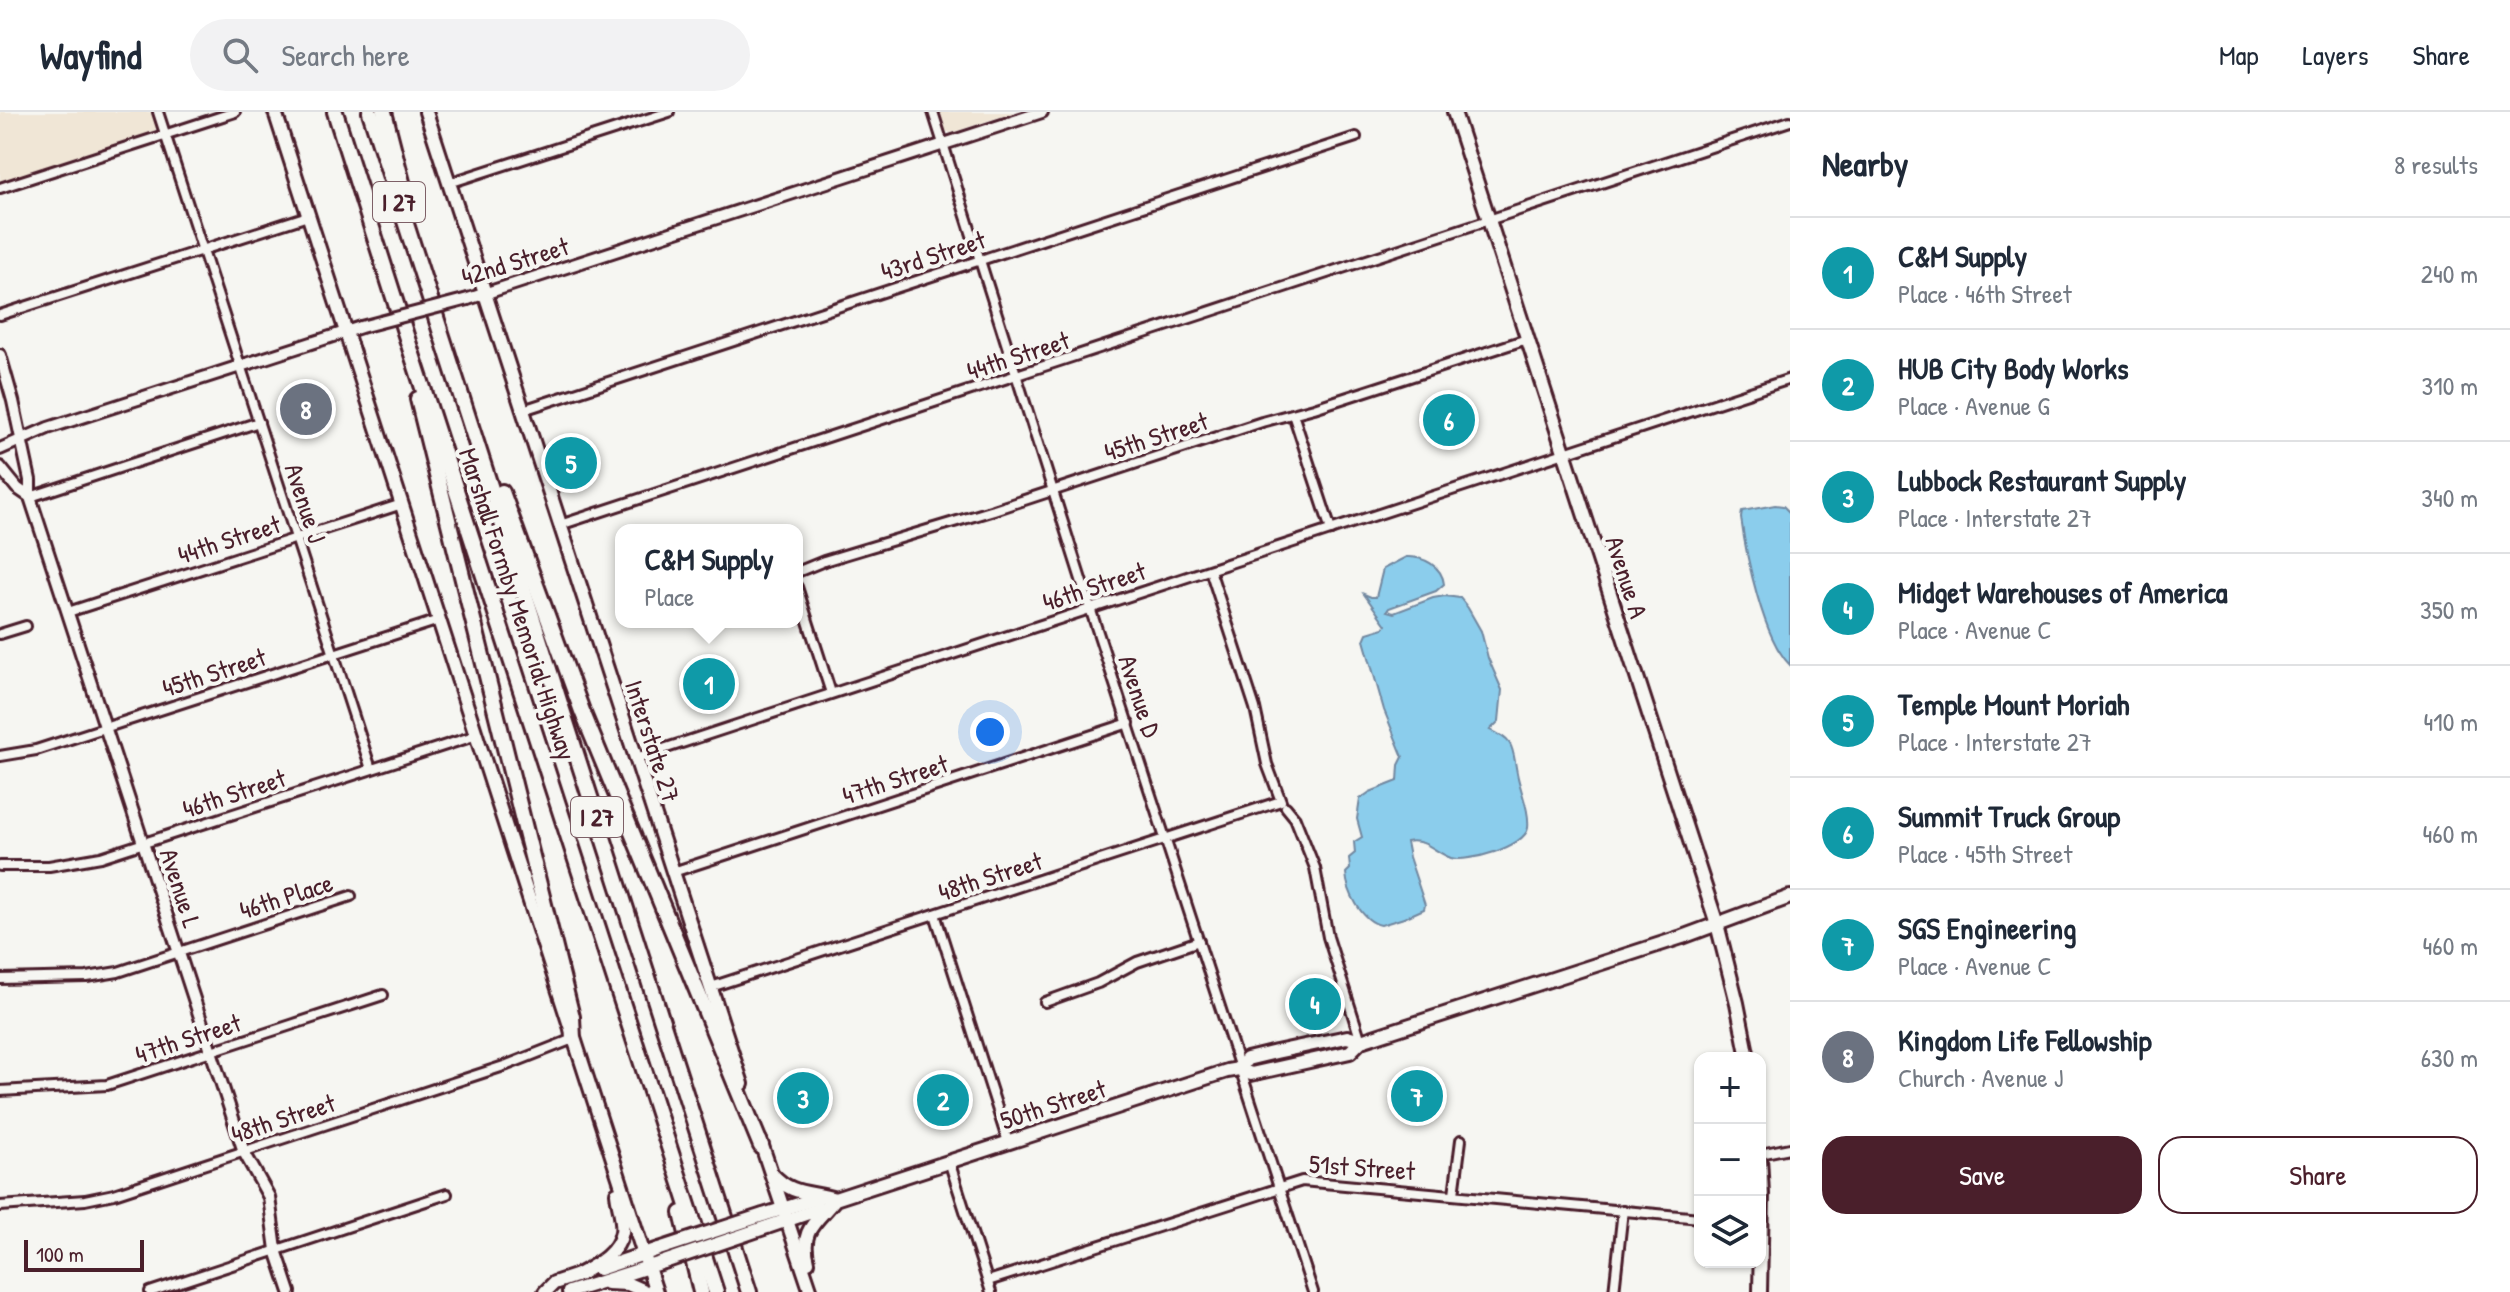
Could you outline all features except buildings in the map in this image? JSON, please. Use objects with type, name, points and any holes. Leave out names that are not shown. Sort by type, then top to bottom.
[{"type":"highway","name":"Marshall Formby Memorial Highway","points":[[334,112],[716,1292]]},
{"type":"highway","name":"Marshall Formby Memorial Highway","points":[[370,112],[749,1292]]},
{"type":"highway","points":[[384,112],[428,292]]},
{"type":"highway","points":[[445,342],[582,711],[761,1146]]},
{"type":"highway","points":[[411,351],[422,419],[572,1017],[573,1039]]},
{"type":"highway","points":[[659,1111],[701,1292]]},
{"type":"main road","points":[[275,112],[656,1292]]},
{"type":"main road","name":"Interstate 27","points":[[426,112],[811,1292]]},
{"type":"main road","name":"Avenue A","points":[[1454,112],[1717,924],[1747,1052]]},
{"type":"main road","name":"50th Street","points":[[546,1292],[554,1283],[643,1254],[785,1215],[1239,1069],[1251,1074],[1350,1052],[1361,1041],[1790,897]]},
{"type":"main road","points":[[576,1276],[605,1258],[618,1243],[622,1231],[611,1158]]},
{"type":"main road","points":[[770,1171],[790,1189],[830,1200],[809,1229],[805,1242],[811,1292]]},
{"type":"main road","name":"50th Street","points":[[569,1292],[664,1262],[765,1221]]},
{"type":"main road","points":[[1760,1268],[1760,1292]]},
{"type":"main road","points":[[600,1282],[628,1284],[646,1292]]},
{"type":"street","name":"Avenue J","points":[[158,112],[371,769]]},
{"type":"street","points":[[0,188],[235,112]]},
{"type":"street","points":[[449,183],[669,112]]},
{"type":"street","name":"Avenue D","points":[[933,112],[1090,608],[1313,1292]]},
{"type":"street","name":"42nd Street","points":[[0,449],[21,439],[346,331],[468,299],[1042,112]]},
{"type":"street","name":"44th Street","points":[[560,525],[1790,121]]},
{"type":"street","name":"43rd Street","points":[[523,410],[1356,137]]},
{"type":"street","points":[[0,315],[308,216]]},
{"type":"street","name":"45th Street","points":[[803,570],[1527,339]]},
{"type":"street","name":"Avenue L","points":[[0,355],[30,480],[30,497],[244,1152],[269,1197],[276,1250],[290,1292]]},
{"type":"street","name":"46th Street","points":[[636,758],[1790,379]]},
{"type":"street","points":[[1293,414],[1331,530]]},
{"type":"street","points":[[30,497],[259,422]]},
{"type":"street","name":"Avenue L","points":[[0,467],[17,488],[30,497]]},
{"type":"street","name":"44th Street","points":[[68,612],[402,504]]},
{"type":"street","points":[[1210,570],[1255,708],[1267,764],[1283,804],[1295,818],[1315,868],[1328,937],[1361,1041]]},
{"type":"street","points":[[803,606],[831,693]]},
{"type":"street","name":"45th Street","points":[[0,756],[36,750],[439,620]]},
{"type":"street","points":[[0,634],[26,626]]},
{"type":"street","name":"47th Street","points":[[673,872],[1129,723]]},
{"type":"street","name":"46th Street","points":[[0,866],[74,863],[477,735]]},
{"type":"street","name":"48th Street","points":[[711,987],[1283,804]]},
{"type":"street","name":"46th Place","points":[[0,979],[98,976],[126,970],[351,896]]},
{"type":"street","points":[[935,914],[1008,1142]]},
{"type":"street","points":[[1045,1002],[1098,983],[1137,962],[1199,941]]},
{"type":"street","name":"47th Street","points":[[0,1091],[107,1085],[383,995]]},
{"type":"street","name":"48th Street","points":[[0,1206],[99,1198],[507,1065],[573,1039]]},
{"type":"street","points":[[1454,1194],[1461,1140]]},
{"type":"street","points":[[1766,1154],[1790,1148]]},
{"type":"street","points":[[949,1161],[991,1292]]},
{"type":"street","name":"51st Street","points":[[988,1281],[1302,1181],[1694,1217]]},
{"type":"street","points":[[150,1292],[447,1194]]},
{"type":"street","points":[[1614,1292],[1623,1210]]},
{"type":"shaded area","points":[[0,112],[152,112],[156,128],[0,181]]},
{"type":"shaded area","points":[[940,112],[1015,112],[951,133],[946,131]]},
{"type":"water","points":[[1783,506],[1790,513],[1790,665],[1780,653],[1764,617],[1741,518],[1742,511]]},
{"type":"water","points":[[1406,557],[1431,563],[1440,572],[1444,584],[1436,591],[1387,611],[1394,613],[1445,596],[1460,598],[1468,608],[1481,631],[1488,658],[1502,690],[1499,721],[1490,730],[1511,746],[1528,828],[1524,835],[1507,847],[1469,858],[1451,858],[1425,844],[1406,842],[1424,909],[1381,925],[1361,912],[1349,888],[1346,873],[1350,869],[1349,858],[1355,853],[1354,842],[1362,837],[1357,819],[1360,799],[1398,781],[1403,757],[1384,710],[1364,640],[1367,633],[1386,625],[1364,594],[1376,597],[1383,569]]},
{"type":"place","name":"Kingdom Life Fellowship","points":[[306,409]]},
{"type":"place","name":"Summit Truck Group","points":[[1449,420]]},
{"type":"place","name":"Temple Mount Moriah","points":[[571,463]]},
{"type":"place","name":"C&M Supply","points":[[709,684]]},
{"type":"place","name":"Midget Warehouses of America","points":[[1315,1004]]},
{"type":"place","name":"SGS Engineering","points":[[1417,1096]]},
{"type":"place","name":"Lubbock Restaurant Supply","points":[[803,1098]]},
{"type":"place","name":"HUB City Body Works","points":[[943,1100]]}]
